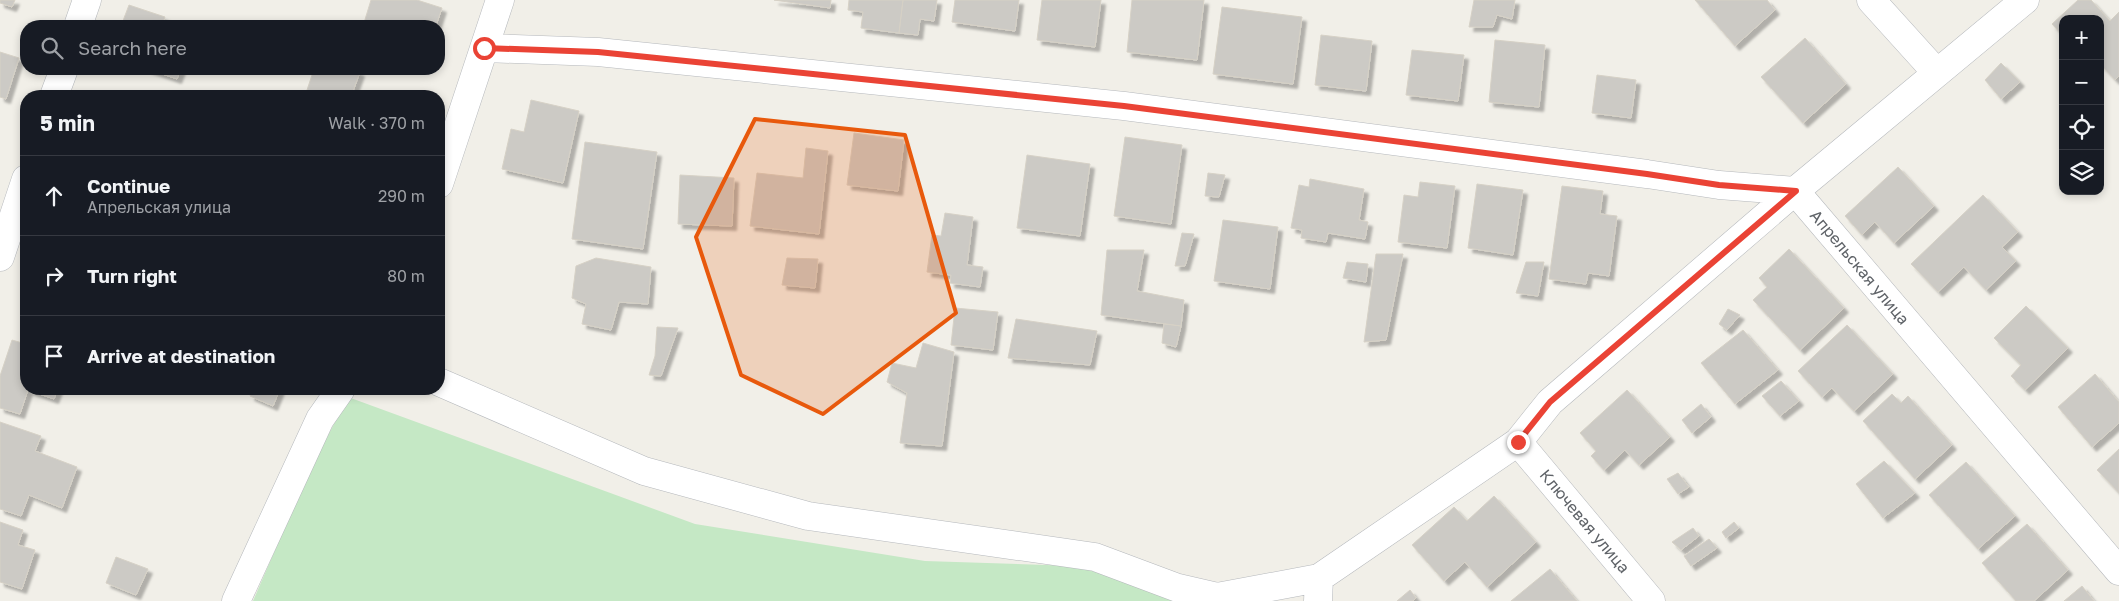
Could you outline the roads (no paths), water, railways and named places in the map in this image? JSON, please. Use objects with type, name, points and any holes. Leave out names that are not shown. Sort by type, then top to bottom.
[{"type":"street","points":[[80,20],[87,0]]},
{"type":"street","points":[[445,166],[500,0]]},
{"type":"street","points":[[1871,0],[1937,73]]},
{"type":"street","points":[[445,385],[644,471],[808,516],[1095,557],[1178,588],[1217,597],[1319,589],[1518,442],[1550,402],[1796,191],[2025,0]]},
{"type":"street","points":[[484,48],[598,52],[1114,105],[1719,185],[1796,191]]},
{"type":"street","points":[[56,90],[62,75]]},
{"type":"street","name":"Апрельская улица","points":[[1796,191],[2119,571]]},
{"type":"street","points":[[0,257],[20,197]]},
{"type":"street","points":[[236,601],[320,419],[336,395]]},
{"type":"street","name":"Ключевая улица","points":[[1518,442],[1651,601]]}]
